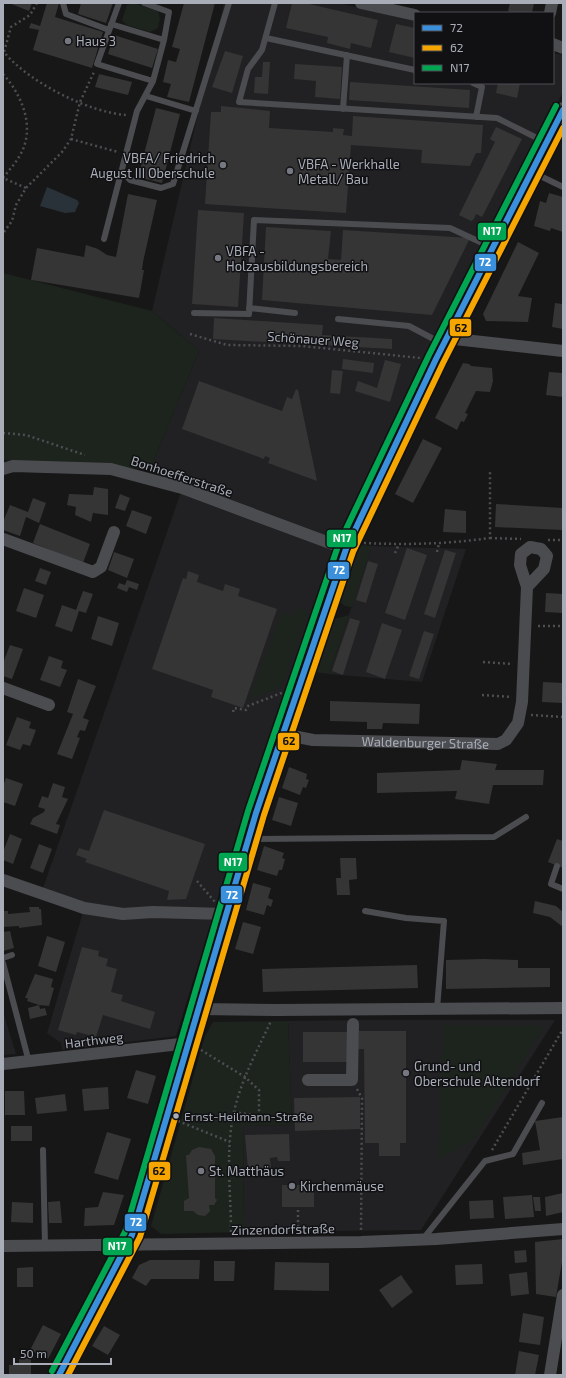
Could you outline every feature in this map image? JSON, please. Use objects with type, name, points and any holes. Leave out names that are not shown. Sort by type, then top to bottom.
[{"type":"street","points":[[361,3],[414,15]]},
{"type":"street","points":[[59,1375],[132,1235],[248,839],[282,734],[348,545],[436,359],[563,110]]},
{"type":"street","points":[[445,341],[563,351]]},
{"type":"street","name":"Bonhoefferstraße","points":[[3,469],[12,466],[111,469],[182,488],[348,545]]},
{"type":"street","points":[[3,539],[93,572],[101,567],[114,532]]},
{"type":"street","name":"Waldenburger Straße","points":[[282,734],[313,740],[498,744],[513,732],[520,714],[527,587]]},
{"type":"street","points":[[3,688],[49,705]]},
{"type":"street","points":[[3,880],[84,908],[124,914],[153,912],[225,914]]},
{"type":"street","points":[[198,1009],[277,1010],[563,1008]]},
{"type":"street","points":[[308,1080],[352,1080],[352,1024]]},
{"type":"street","name":"Harthweg","points":[[3,1064],[189,1043]]},
{"type":"street","name":"Zinzendorfstraße","points":[[3,1246],[232,1244],[422,1240],[563,1229]]},
{"type":"street","points":[[550,1375],[563,1295]]},
{"type":"lane","points":[[63,3],[66,14],[110,27],[164,40]]},
{"type":"lane","points":[[119,3],[97,64],[153,81]]},
{"type":"lane","points":[[104,239],[137,113],[153,81],[164,40],[169,12],[144,3]]},
{"type":"lane","points":[[121,171],[130,180],[161,188],[173,184],[229,3]]},
{"type":"lane","points":[[275,3],[262,50],[248,69],[239,102],[497,118],[546,143]]},
{"type":"lane","points":[[266,38],[414,70]]},
{"type":"lane","points":[[343,109],[347,55]]},
{"type":"lane","points":[[475,84],[482,87],[476,117]]},
{"type":"lane","points":[[146,96],[196,111]]},
{"type":"lane","points":[[532,172],[563,187]]},
{"type":"lane","points":[[194,313],[248,314],[254,220],[450,228],[493,248]]},
{"type":"lane","points":[[249,308],[295,313]]},
{"type":"lane","points":[[338,319],[409,326],[445,341]]},
{"type":"lane","points":[[248,839],[494,837],[526,818]]},
{"type":"lane","points":[[557,866],[551,884],[563,889]]},
{"type":"lane","points":[[365,911],[406,918],[444,921],[438,1009]]},
{"type":"lane","points":[[3,958],[12,955]]},
{"type":"lane","points":[[3,963],[29,1062]]},
{"type":"lane","points":[[352,1009],[352,1024]]},
{"type":"lane","points":[[422,1240],[486,1161],[513,1154],[542,1103]]},
{"type":"lane","points":[[43,1150],[45,1246]]},
{"type":"path","points":[[36,3],[30,15],[11,27],[3,53],[12,63],[34,80],[80,102],[95,108],[126,116],[137,113]]},
{"type":"path","points":[[4,232],[12,221],[16,205],[26,188],[62,152],[71,139],[80,102],[97,64]]},
{"type":"path","points":[[3,74],[23,103],[28,131],[21,154],[4,178],[26,188]]},
{"type":"path","points":[[71,139],[90,146],[126,153]]},
{"type":"path","name":"Schönauer Weg","points":[[190,334],[227,345],[302,346],[436,359]]},
{"type":"path","points":[[3,433],[26,435],[76,451],[90,458]]},
{"type":"path","points":[[490,470],[490,538]]},
{"type":"path","points":[[348,545],[461,542],[490,538],[522,539]]},
{"type":"path","points":[[437,552],[439,543]]},
{"type":"path","points":[[395,553],[399,544]]},
{"type":"path","points":[[524,626],[563,626]]},
{"type":"path","points":[[483,662],[523,664]]},
{"type":"path","points":[[233,712],[234,708],[246,710],[248,706],[280,692],[297,691]]},
{"type":"path","points":[[482,695],[522,698]]},
{"type":"path","points":[[520,714],[563,717]]},
{"type":"path","points":[[197,880],[225,914]]},
{"type":"path","points":[[232,1244],[230,1142],[234,1112],[245,1077],[277,1010]]},
{"type":"path","points":[[486,1161],[563,1028]]},
{"type":"path","points":[[189,1043],[245,1077],[259,1090],[259,1116],[234,1112]]},
{"type":"path","points":[[352,1080],[362,1098],[361,1230]]},
{"type":"path","points":[[167,1116],[230,1142]]},
{"type":"path","points":[[298,1207],[298,1243]]},
{"type":"shaded area","points":[[133,3],[158,11],[160,19],[158,28],[150,32],[127,25],[122,20],[127,5]]},
{"type":"shaded area","points":[[224,3],[339,3],[414,21],[414,84],[554,84],[554,53],[563,55],[563,91],[349,542],[225,914],[214,914],[176,1036],[62,1050],[61,1043],[47,1033],[84,909],[41,894],[182,489],[150,469],[199,351],[152,311]]},
{"type":"shaded area","points":[[47,187],[77,200],[79,203],[75,212],[65,213],[40,206]]},
{"type":"shaded area","points":[[3,273],[152,311],[199,351],[150,469],[3,460]]},
{"type":"shaded area","points":[[359,545],[372,546],[352,607],[345,606],[340,602]]},
{"type":"shaded area","points":[[372,546],[466,549],[422,682],[329,674]]},
{"type":"shaded area","points":[[299,608],[309,611],[281,687],[249,699],[282,612],[289,617]]},
{"type":"shaded area","points":[[349,615],[329,674],[315,672],[334,619]]},
{"type":"shaded area","points":[[3,1012],[16,1054],[3,1055]]},
{"type":"shaded area","name":"Grund- und Oberschule Altendorf","points":[[555,1020],[421,1230],[244,1232],[243,1126],[292,1125],[288,1021]]},
{"type":"shaded area","points":[[288,1021],[292,1125],[243,1126],[244,1232],[161,1234],[151,1226],[205,1036],[213,1022]]},
{"type":"shaded area","points":[[443,1025],[544,1026],[475,1138],[438,1160]]},
{"type":"building","points":[[9,3],[32,3],[29,11]]},
{"type":"building","name":"Haus 3","points":[[47,3],[59,3],[55,17],[103,32],[92,68],[33,50],[39,30],[29,28],[31,23],[40,26]]},
{"type":"building","points":[[81,3],[113,3],[106,23],[78,14]]},
{"type":"building","points":[[184,3],[215,3],[189,102],[167,97],[171,84],[163,82],[168,60],[176,62],[180,49],[172,47]]},
{"type":"building","points":[[292,3],[305,3],[378,20],[371,48],[351,43],[350,49],[327,43],[328,37],[286,28]]},
{"type":"building","points":[[510,3],[534,3],[532,12],[508,11]]},
{"type":"building","points":[[396,24],[414,28],[414,58],[389,52]]},
{"type":"building","points":[[114,35],[158,49],[152,68],[108,54]]},
{"type":"building","points":[[225,51],[243,56],[232,93],[212,87]]},
{"type":"building","points":[[263,62],[270,62],[268,94],[254,93],[255,77],[262,77]]},
{"type":"building","points":[[295,64],[342,67],[340,99],[315,97],[316,81],[294,79]]},
{"type":"building","points":[[99,74],[132,82],[128,95],[95,87]]},
{"type":"building","points":[[350,82],[470,90],[469,108],[349,100]]},
{"type":"building","points":[[498,84],[520,84],[517,98],[496,93]]},
{"type":"building","points":[[221,106],[270,111],[269,128],[333,132],[333,128],[344,129],[343,135],[352,136],[353,116],[483,125],[481,153],[476,153],[470,166],[421,163],[422,150],[351,145],[346,213],[205,204],[211,112],[221,112]]},
{"type":"building","points":[[156,108],[180,114],[162,183],[138,177]]},
{"type":"building","points":[[496,127],[522,139],[482,217],[476,214],[474,219],[471,221],[459,215],[495,142],[490,139]]},
{"type":"building","points":[[549,193],[563,197],[563,232],[551,228],[550,231],[534,226],[540,201],[546,203]]},
{"type":"building","points":[[128,194],[157,200],[143,262],[142,270],[144,270],[139,298],[31,280],[37,248],[84,257],[86,245],[98,249],[107,255],[116,257]]},
{"type":"building","name":"VBFA - Holzausbildungsbereich","points":[[198,210],[244,213],[238,307],[192,304]]},
{"type":"building","points":[[266,227],[331,231],[328,259],[341,260],[343,230],[470,238],[432,315],[262,300]]},
{"type":"building","points":[[518,242],[539,253],[518,296],[532,298],[528,322],[486,321],[483,314]]},
{"type":"building","points":[[562,300],[563,329],[552,327],[555,303],[562,304]]},
{"type":"building","points":[[214,318],[323,325],[322,335],[392,339],[392,349],[213,339]]},
{"type":"building","points":[[343,359],[374,363],[373,373],[342,369]]},
{"type":"building","points":[[385,360],[401,364],[390,402],[355,391],[358,381],[377,388]]},
{"type":"building","points":[[463,363],[471,366],[492,368],[493,381],[490,392],[476,391],[465,413],[468,414],[464,422],[461,421],[457,430],[435,418]]},
{"type":"building","points":[[332,370],[343,371],[340,394],[330,393]]},
{"type":"building","points":[[549,372],[563,373],[563,397],[546,395]]},
{"type":"building","points":[[199,381],[282,411],[287,397],[292,399],[296,389],[298,390],[317,481],[268,463],[270,458],[265,456],[264,459],[182,429]]},
{"type":"building","points":[[423,439],[442,448],[413,503],[395,494]]},
{"type":"building","points":[[94,487],[108,489],[108,515],[93,513],[91,522],[75,515],[76,507],[67,505],[69,494],[93,495]]},
{"type":"building","points":[[120,494],[130,498],[125,511],[115,508]]},
{"type":"building","points":[[33,498],[46,503],[39,523],[26,517],[20,536],[3,530],[3,522],[10,505],[28,512]]},
{"type":"building","points":[[496,504],[563,508],[563,530],[495,527]]},
{"type":"building","points":[[445,509],[466,511],[466,533],[443,532]]},
{"type":"building","points":[[132,510],[152,517],[146,534],[126,526]]},
{"type":"building","points":[[40,524],[90,544],[83,563],[33,543]]},
{"type":"building","points":[[407,548],[427,555],[405,620],[385,613]]},
{"type":"building","points":[[445,550],[456,553],[435,618],[424,614]]},
{"type":"building","points":[[114,552],[134,559],[127,578],[108,570]]},
{"type":"building","points":[[368,561],[378,564],[366,603],[356,600]]},
{"type":"building","points":[[40,568],[51,572],[46,585],[35,581]]},
{"type":"building","points":[[188,571],[199,575],[197,582],[223,591],[225,584],[240,589],[238,596],[277,609],[243,708],[211,697],[213,690],[152,669],[183,578],[186,579]]},
{"type":"building","points":[[127,580],[139,584],[137,590],[129,587],[127,592],[117,588],[119,583],[125,585]]},
{"type":"building","points":[[24,588],[44,595],[36,618],[16,611]]},
{"type":"building","points":[[83,591],[93,594],[86,613],[79,611],[72,632],[55,626],[62,605],[76,610]]},
{"type":"building","points":[[546,593],[563,594],[563,613],[545,612]]},
{"type":"building","points":[[98,616],[119,623],[112,646],[91,639]]},
{"type":"building","points":[[350,618],[360,621],[343,675],[332,671]]},
{"type":"building","points":[[382,623],[402,630],[385,679],[366,672]]},
{"type":"building","points":[[424,631],[434,634],[419,679],[409,676]]},
{"type":"building","points":[[10,645],[23,649],[12,679],[3,676],[3,663]]},
{"type":"building","points":[[49,656],[63,661],[61,668],[67,670],[60,687],[40,680]]},
{"type":"building","points":[[78,679],[96,686],[83,718],[89,720],[85,731],[80,730],[77,737],[80,738],[72,759],[57,754],[73,714],[67,712]]},
{"type":"building","points":[[543,682],[563,683],[563,703],[542,702]]},
{"type":"building","points":[[330,701],[420,704],[419,724],[383,723],[382,729],[367,729],[367,722],[330,721]]},
{"type":"building","points":[[17,717],[31,722],[29,728],[36,730],[30,746],[23,744],[20,750],[6,745]]},
{"type":"building","points":[[462,760],[497,764],[495,770],[544,770],[543,785],[493,785],[489,804],[455,799],[457,791],[377,793],[377,773],[460,770]]},
{"type":"building","points":[[289,767],[307,774],[306,779],[309,780],[306,788],[303,787],[300,795],[282,788]]},
{"type":"building","points":[[6,778],[23,784],[15,806],[3,802],[3,786]]},
{"type":"building","points":[[53,783],[65,787],[62,797],[68,799],[56,824],[60,825],[57,834],[30,824],[33,818],[44,812],[45,809],[38,807],[42,796],[48,798]]},
{"type":"building","points":[[279,797],[298,803],[291,826],[272,820]]},
{"type":"building","points":[[104,810],[205,844],[186,899],[167,900],[169,891],[85,862],[87,859],[76,855],[79,848],[89,851]]},
{"type":"building","points":[[10,834],[22,839],[13,864],[3,860],[3,852]]},
{"type":"building","points":[[557,839],[563,841],[563,868],[548,862]]},
{"type":"building","points":[[39,844],[52,849],[43,873],[30,868]]},
{"type":"building","points":[[264,846],[284,853],[282,858],[285,859],[282,870],[279,870],[277,876],[257,870]]},
{"type":"building","points":[[340,858],[356,858],[357,879],[349,880],[350,895],[337,895],[336,878],[341,878]]},
{"type":"building","points":[[253,883],[271,888],[268,898],[273,900],[271,907],[267,905],[264,915],[246,910]]},
{"type":"building","points":[[535,901],[556,906],[563,912],[563,927],[550,917],[533,913]]},
{"type":"building","points":[[29,907],[39,907],[39,909],[41,909],[42,925],[19,928],[19,926],[3,927],[3,911],[8,911],[8,914],[30,912]]},
{"type":"building","points":[[243,922],[261,927],[253,954],[235,949]]},
{"type":"building","points":[[10,931],[14,948],[3,951],[3,932]]},
{"type":"building","points":[[47,936],[65,942],[56,972],[38,966]]},
{"type":"building","points":[[82,947],[99,951],[98,956],[108,959],[106,966],[117,969],[111,992],[123,995],[121,1001],[155,1012],[150,1029],[103,1015],[96,1037],[77,1032],[76,1035],[58,1030]]},
{"type":"building","points":[[446,960],[518,960],[518,968],[550,968],[550,987],[446,989]]},
{"type":"building","points":[[417,965],[418,988],[263,992],[262,969]]},
{"type":"building","points":[[35,974],[53,979],[51,987],[54,988],[49,1006],[39,1005],[27,1001],[28,998],[25,998]]},
{"type":"building","points":[[39,1005],[40,1009],[45,1008],[47,1015],[30,1019],[28,1008]]},
{"type":"building","points":[[359,1031],[406,1031],[406,1143],[400,1143],[400,1156],[379,1156],[379,1143],[365,1143],[364,1049],[358,1049]]},
{"type":"building","points":[[303,1032],[348,1032],[348,1062],[303,1062]]},
{"type":"building","points":[[136,1070],[156,1076],[148,1104],[127,1098]]},
{"type":"building","points":[[108,1087],[109,1109],[84,1111],[82,1089]]},
{"type":"building","points":[[5,1091],[24,1091],[25,1115],[5,1115]]},
{"type":"building","points":[[65,1094],[67,1111],[37,1114],[35,1098]]},
{"type":"building","points":[[360,1097],[360,1129],[295,1131],[294,1098]]},
{"type":"building","points":[[563,1117],[563,1159],[523,1165],[522,1153],[540,1150],[535,1121]]},
{"type":"building","points":[[11,1126],[32,1126],[32,1141],[11,1141]]},
{"type":"building","points":[[107,1132],[131,1139],[118,1180],[94,1173]]},
{"type":"building","points":[[289,1134],[290,1161],[278,1161],[277,1157],[270,1158],[271,1168],[248,1169],[245,1135]]},
{"type":"building","name":"St. Matthäus","points":[[199,1147],[211,1149],[215,1156],[215,1198],[217,1200],[214,1205],[209,1205],[210,1211],[205,1216],[198,1215],[193,1211],[184,1211],[184,1201],[189,1198],[186,1155],[189,1155],[192,1150]]},
{"type":"building","points":[[282,1185],[314,1185],[314,1207],[282,1207]]},
{"type":"building","points":[[103,1192],[124,1195],[114,1225],[84,1226],[85,1208],[98,1207]]},
{"type":"building","points":[[563,1193],[563,1212],[546,1216],[545,1197]]},
{"type":"building","points":[[532,1195],[534,1217],[505,1219],[503,1197]]},
{"type":"building","points":[[533,1197],[540,1197],[541,1211],[535,1211]]},
{"type":"building","points":[[493,1200],[494,1218],[470,1219],[469,1201]]},
{"type":"building","points":[[60,1201],[62,1223],[49,1223],[48,1202]]},
{"type":"building","points":[[12,1202],[33,1203],[33,1223],[11,1222]]},
{"type":"building","points":[[563,1239],[563,1256],[556,1297],[536,1294],[535,1242]]},
{"type":"building","points":[[526,1250],[527,1262],[515,1263],[514,1251]]},
{"type":"building","points":[[150,1260],[200,1260],[199,1279],[151,1279],[146,1286],[132,1278],[139,1265]]},
{"type":"building","points":[[214,1261],[235,1261],[234,1281],[214,1281]]},
{"type":"building","points":[[275,1262],[329,1263],[329,1291],[274,1290]]},
{"type":"building","points":[[482,1264],[483,1284],[456,1285],[455,1265]]},
{"type":"building","points":[[33,1267],[33,1287],[17,1287],[17,1268]]},
{"type":"building","points":[[527,1272],[529,1294],[511,1296],[509,1274]]},
{"type":"building","points":[[401,1275],[413,1292],[392,1308],[379,1290]]},
{"type":"building","points":[[523,1313],[544,1317],[540,1345],[519,1342]]},
{"type":"building","points":[[43,1325],[61,1334],[48,1359],[30,1350]]},
{"type":"building","points":[[104,1326],[120,1335],[108,1355],[92,1346]]},
{"type":"building","points":[[519,1351],[539,1355],[535,1375],[515,1375]]},
{"type":"building","points":[[19,1356],[31,1356],[31,1375],[9,1375],[9,1365],[19,1365]]},
{"type":"transit line","name":"N17","points":[[52,1371],[125,1232],[248,811],[338,546],[429,355],[556,106]]},
{"type":"transit line","name":"72","points":[[59,1375],[132,1235],[256,813],[346,549],[436,359],[563,110]]},
{"type":"transit line","name":"62","points":[[68,1375],[140,1237],[264,815],[353,552],[443,363],[563,128]]},
{"type":"place","name":"Haus 3","points":[[68,41]]},
{"type":"place","name":"VBFA/ Friedrich August III Oberschule","points":[[223,165]]},
{"type":"place","name":"VBFA - Werkhalle Metall/ Bau","points":[[290,171]]},
{"type":"place","name":"VBFA - Holzausbildungsbereich","points":[[218,258]]},
{"type":"place","name":"Grund- und Oberschule Altendorf","points":[[406,1073]]},
{"type":"place","name":"Ernst-Heilmann-Straße","points":[[176,1116]]},
{"type":"place","name":"St. Matthäus","points":[[201,1171]]},
{"type":"place","name":"Kirchenmäuse","points":[[292,1186]]}]
